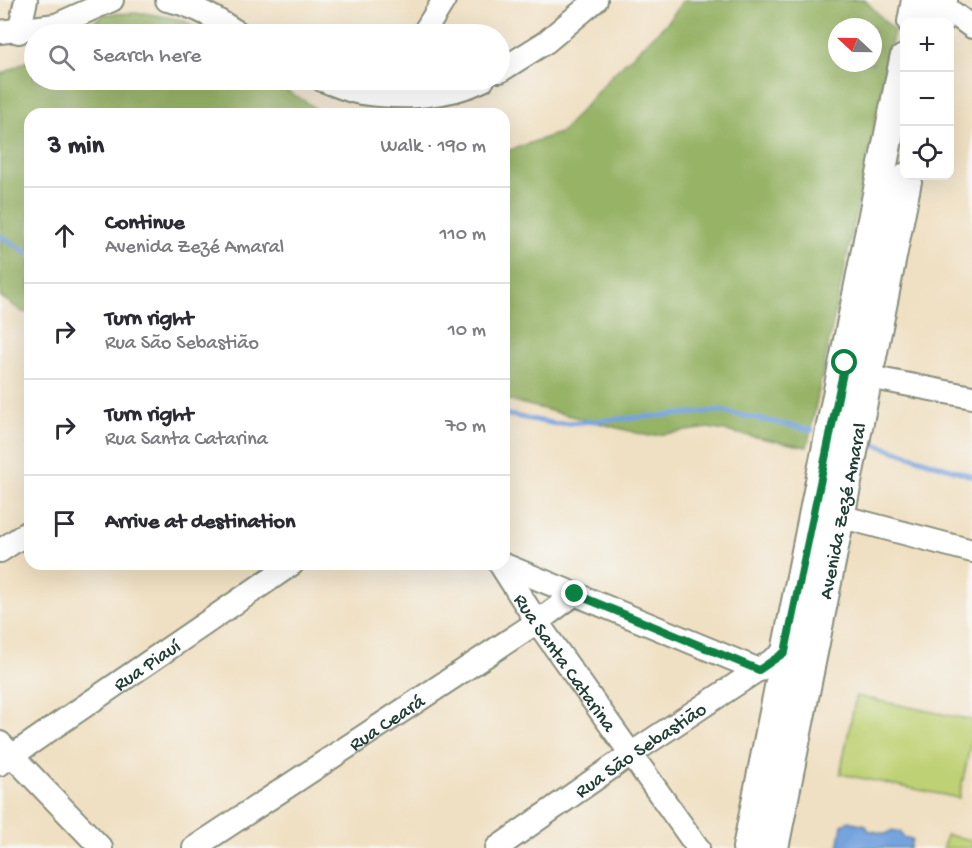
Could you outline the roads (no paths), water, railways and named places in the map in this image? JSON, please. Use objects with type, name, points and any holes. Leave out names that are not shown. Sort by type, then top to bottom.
[{"type":"main road","points":[[917,18],[932,6]]},
{"type":"main road","name":"Avenida Zezé Amaral","points":[[774,848],[827,513],[855,375],[902,72]]},
{"type":"main road","name":"Avenida Zezé Amaral","points":[[855,375],[907,180]]},
{"type":"main road","name":"Avenida Zezé Amaral","points":[[747,848],[785,652],[827,513]]},
{"type":"street","points":[[9,32],[26,0]]},
{"type":"street","points":[[58,24],[112,0]]},
{"type":"street","points":[[166,0],[216,8],[231,24]]},
{"type":"street","points":[[429,24],[444,0]]},
{"type":"street","points":[[510,65],[546,42],[596,0]]},
{"type":"street","points":[[932,6],[972,27]]},
{"type":"street","points":[[9,32],[24,30]]},
{"type":"street","points":[[350,90],[359,93],[374,90]]},
{"type":"street","points":[[398,90],[414,96],[463,90]]},
{"type":"street","points":[[855,375],[972,397]]},
{"type":"street","points":[[827,513],[972,551]]},
{"type":"street","points":[[0,551],[24,535]]},
{"type":"street","name":"Rua Santa Catarina","points":[[510,568],[759,670]]},
{"type":"street","name":"Rua Piauí","points":[[4,754],[283,570]]},
{"type":"street","name":"Rua Santa Catarina","points":[[505,570],[537,622],[698,848]]},
{"type":"street","name":"Rua Ceará","points":[[194,848],[537,622],[575,594]]},
{"type":"street","name":"Rua São Sebastião","points":[[497,848],[632,753],[785,652]]},
{"type":"street","points":[[4,754],[101,848]]},
{"type":"water","points":[[848,821],[866,825],[868,830],[886,834],[892,830],[901,832],[903,837],[912,839],[910,848],[838,848],[842,825]]},
{"type":"waterway","points":[[0,236],[24,250]]},
{"type":"waterway","points":[[510,415],[556,424],[720,411],[812,430]]},
{"type":"waterway","points":[[874,444],[972,476]]}]
